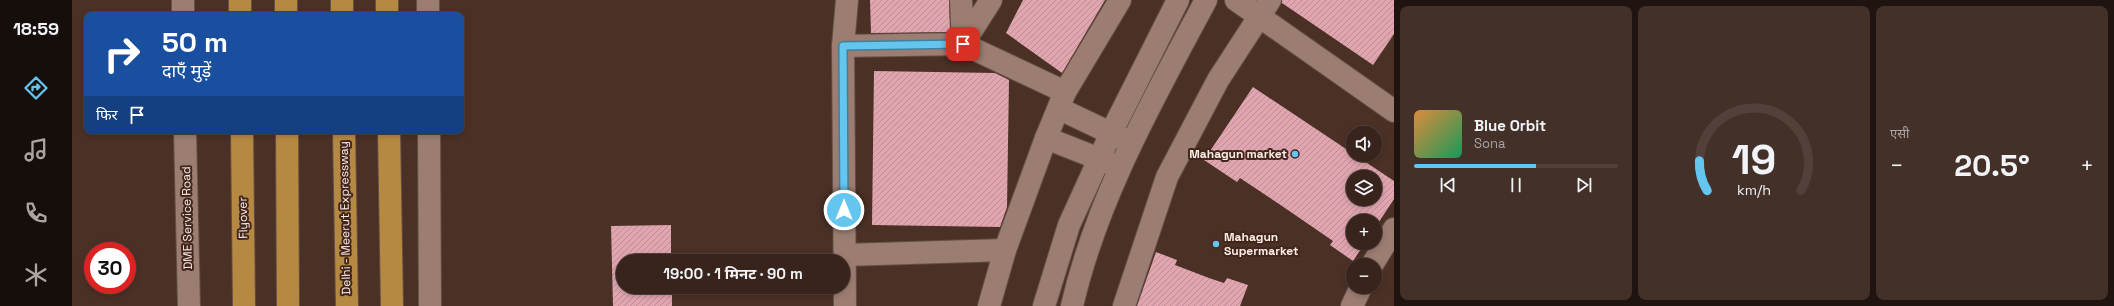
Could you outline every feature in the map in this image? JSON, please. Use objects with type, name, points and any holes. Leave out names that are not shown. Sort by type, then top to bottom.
[{"type":"highway","points":[[240,0],[240,12]]},
{"type":"highway","points":[[286,0],[286,12]]},
{"type":"highway","points":[[342,0],[342,12]]},
{"type":"highway","points":[[387,0],[388,12]]},
{"type":"highway","name":"Flyover","points":[[242,134],[244,306]]},
{"type":"highway","points":[[287,134],[288,306]]},
{"type":"highway","name":"Delhi - Meerut Expressway","points":[[344,134],[346,306]]},
{"type":"highway","points":[[389,134],[392,306]]},
{"type":"street","points":[[183,0],[183,12]]},
{"type":"street","points":[[428,0],[428,12]]},
{"type":"street","points":[[845,254],[843,46],[847,0]]},
{"type":"street","points":[[962,0],[963,44]]},
{"type":"street","points":[[963,44],[991,0]]},
{"type":"street","points":[[989,306],[1005,250],[1046,138],[1063,101],[1120,0]]},
{"type":"street","points":[[1044,306],[1069,225],[1111,134],[1178,0]]},
{"type":"street","points":[[1072,306],[1096,228],[1121,168],[1132,143],[1206,0]]},
{"type":"street","points":[[1236,0],[1264,8],[1394,111]]},
{"type":"street","points":[[1124,306],[1167,177],[1218,80],[1264,8]]},
{"type":"street","points":[[843,46],[963,44],[1063,101],[1111,134],[1132,143]]},
{"type":"street","name":"DME Service Road","points":[[186,134],[189,306]]},
{"type":"street","points":[[429,134],[430,306]]},
{"type":"street","points":[[1046,138],[1121,168]]},
{"type":"street","points":[[1376,258],[1394,229]]},
{"type":"street","points":[[850,255],[1005,250]]},
{"type":"street","points":[[845,294],[845,306]]},
{"type":"street","points":[[1352,306],[1358,294]]},
{"type":"building","points":[[870,0],[949,0],[950,32],[871,33]]},
{"type":"building","points":[[1023,0],[1105,0],[1062,73],[1006,33]]},
{"type":"building","points":[[1282,0],[1394,0],[1394,34],[1373,65],[1282,3]]},
{"type":"building","points":[[874,71],[995,73],[1009,80],[1007,207],[1000,227],[872,225]]},
{"type":"building","points":[[1253,87],[1346,149],[1346,162],[1366,162],[1378,170],[1346,170],[1346,206],[1382,206],[1382,173],[1394,181],[1394,199],[1382,217],[1382,214],[1346,214],[1346,250],[1360,250],[1355,258],[1349,258],[1330,245],[1333,241],[1282,206],[1240,178],[1237,182],[1204,160]]},
{"type":"building","points":[[671,225],[671,254],[616,254],[616,294],[672,294],[672,306],[613,306],[611,226]]},
{"type":"building","points":[[1156,252],[1177,260],[1175,265],[1209,278],[1224,283],[1227,278],[1248,285],[1240,306],[1137,306]]},
{"type":"place","name":"Mahagun market","points":[[1295,154]]},
{"type":"place","name":"Mahagun Supermarket","points":[[1216,244]]},
{"type":"route","points":[[844,210],[843,46],[963,44]]}]
